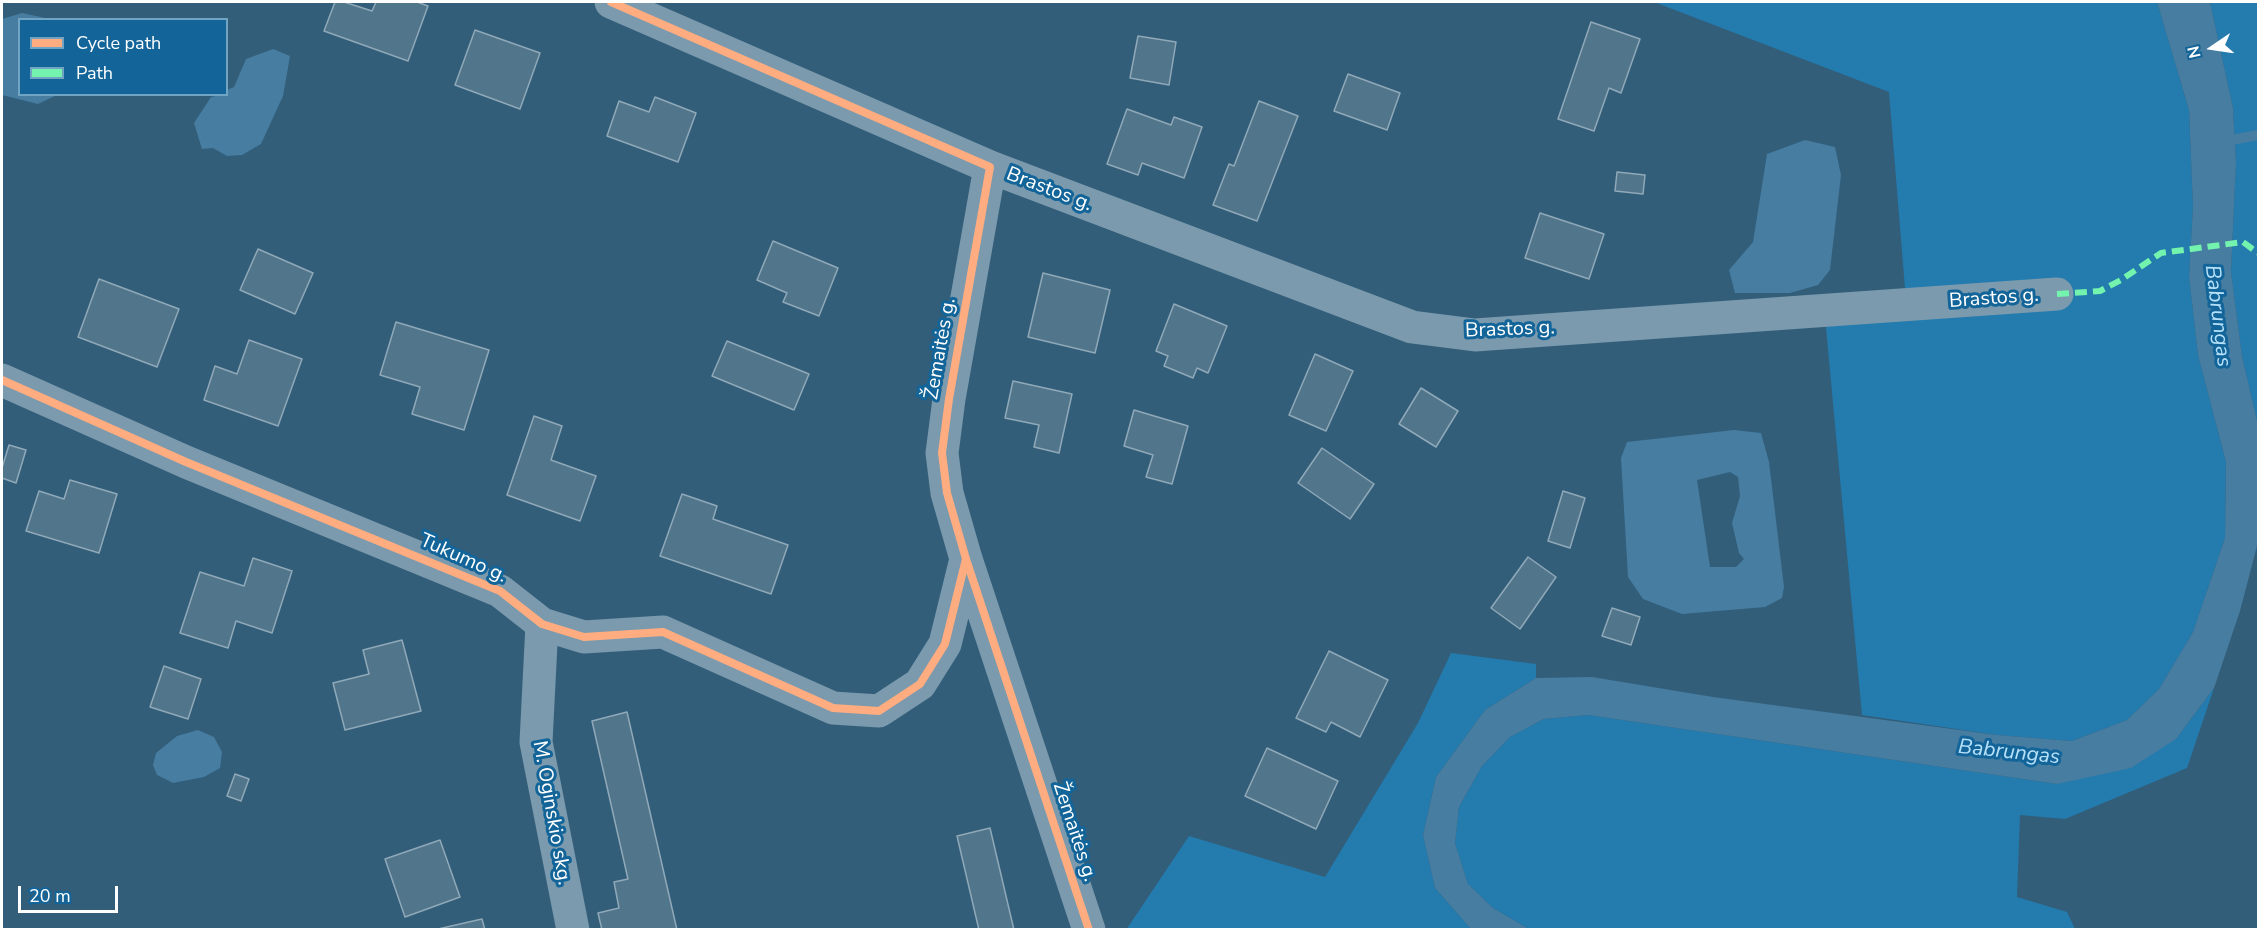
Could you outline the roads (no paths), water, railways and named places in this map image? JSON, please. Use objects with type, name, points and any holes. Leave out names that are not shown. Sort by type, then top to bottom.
[{"type":"street","points":[[611,2],[990,167]]},
{"type":"street","name":"Brastos g.","points":[[990,167],[1412,327],[1475,335],[2057,294]]},
{"type":"street","name":"Žemaitės g.","points":[[990,167],[949,399],[942,453],[947,493],[966,559],[1089,930]]},
{"type":"street","name":"Tukumo g.","points":[[2,380],[186,462],[500,591],[542,624],[584,637],[663,632],[833,708],[879,711],[920,684],[945,644],[966,559]]},
{"type":"street","name":"M. Oginskio skg.","points":[[542,624],[536,742],[573,930]]},
{"type":"water","name":"Babrungas","points":[[2157,2],[2210,2],[2233,108],[2236,162],[2231,272],[2242,356],[2258,425],[2258,542],[2240,611],[2214,688],[2176,739],[2131,768],[2057,784],[1588,715],[1544,719],[1510,737],[1482,766],[1459,807],[1455,843],[1468,884],[1493,908],[1529,929],[1471,929],[1435,888],[1423,835],[1436,777],[1485,710],[1536,678],[1592,677],[1713,697],[1997,735],[2072,741],[2127,720],[2159,689],[2193,632],[2225,538],[2226,462],[2198,355],[2189,276],[2193,207],[2189,110]]},
{"type":"water","points":[[22,13],[45,18],[18,18],[18,96],[55,96],[38,104],[2,95],[2,19]]},
{"type":"water","points":[[273,49],[290,56],[283,96],[261,144],[242,155],[227,156],[213,148],[202,149],[194,123],[211,97],[228,96],[228,90],[234,87],[246,59]]},
{"type":"water","points":[[1805,140],[1835,147],[1841,175],[1830,270],[1818,285],[1790,293],[1735,293],[1729,270],[1753,242],[1767,154]]},
{"type":"water","points":[[1734,430],[1761,433],[1769,462],[1784,587],[1782,598],[1765,607],[1682,614],[1643,599],[1628,577],[1621,458],[1627,442]],"holes":[[[1730,472],[1738,477],[1740,496],[1732,523],[1739,553],[1744,559],[1736,567],[1710,567],[1697,480]]]},
{"type":"water","points":[[198,730],[214,737],[222,752],[220,768],[204,777],[173,783],[157,775],[153,765],[156,753],[177,736]]},
{"type":"waterway","points":[[2221,142],[2258,135]]}]
